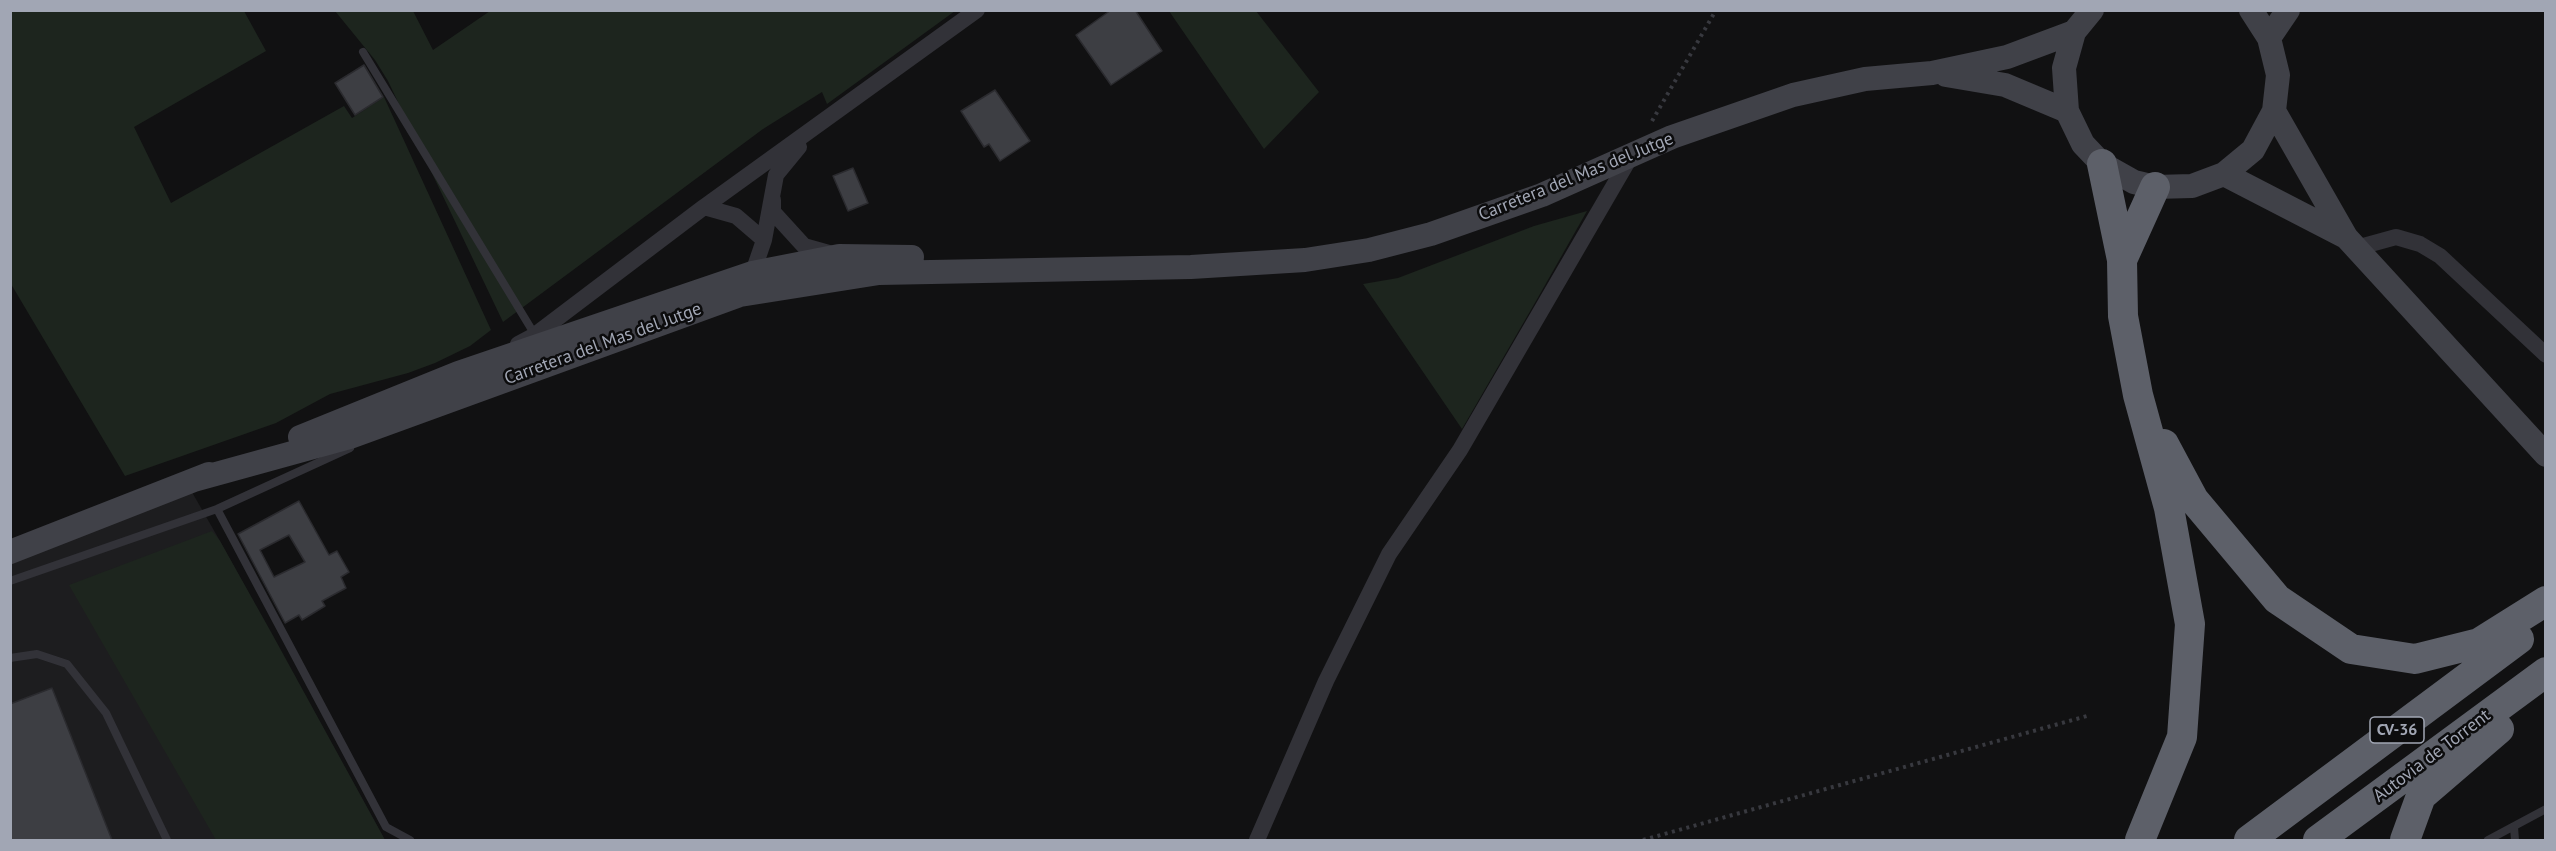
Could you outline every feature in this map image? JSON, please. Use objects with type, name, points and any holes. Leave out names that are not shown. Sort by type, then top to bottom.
[{"type":"highway","points":[[2102,164],[2121,260],[2123,316],[2138,395],[2169,508],[2190,624],[2182,737],[2140,840]]},
{"type":"highway","points":[[2121,260],[2155,187]]},
{"type":"highway","points":[[2138,395],[2194,501],[2277,599],[2352,649],[2415,659],[2480,643],[2546,601]]},
{"type":"highway","name":"CV-36","points":[[2249,840],[2546,619]]},
{"type":"highway","name":"Autovia de Torrent","points":[[2318,840],[2546,672]]},
{"type":"highway","points":[[2404,840],[2421,796],[2498,730],[2546,694]]},
{"type":"street","points":[[462,383],[536,335],[704,207],[977,10]]},
{"type":"street","points":[[2085,17],[2064,68],[2067,111],[2083,144],[2102,164],[2134,182],[2155,187],[2192,186],[2224,174],[2253,150],[2274,111],[2278,75],[2269,38],[2251,10]]},
{"type":"street","points":[[2269,38],[2288,10]]},
{"type":"street","name":"Carretera del Mas del Jutge","points":[[462,383],[740,295],[879,273],[1145,267],[1305,260],[1369,250],[1431,234],[1542,195],[1633,154],[1793,95],[1865,79],[1932,73],[2007,57],[2085,17]]},
{"type":"street","name":"Carretera del Mas del Jutge","points":[[1932,73],[2005,85],[2067,111]]},
{"type":"street","points":[[2274,111],[2351,243],[2546,455]]},
{"type":"street","points":[[740,295],[748,285],[764,240],[776,175],[819,124]]},
{"type":"street","points":[[1257,840],[1326,681],[1389,554],[1460,450],[1633,154]]},
{"type":"street","points":[[2224,174],[2351,243],[2396,237],[2420,244],[2440,256],[2546,355]]},
{"type":"street","points":[[772,195],[773,212],[804,246],[839,256]]},
{"type":"street","points":[[704,207],[736,216],[764,240]]},
{"type":"street","points":[[10,552],[194,480],[462,383],[752,273],[839,256],[987,258],[1145,267]]},
{"type":"lane","points":[[363,52],[536,335]]},
{"type":"lane","points":[[10,581],[217,509],[462,383]]},
{"type":"lane","points":[[217,509],[386,827],[410,840]]},
{"type":"lane","points":[[10,658],[37,654],[67,664],[106,712],[167,840]]},
{"type":"lane","points":[[2488,840],[2546,809]]},
{"type":"lane","points":[[2514,827],[2515,840]]},
{"type":"path","points":[[1633,154],[1716,10]]},
{"type":"path","points":[[1643,840],[2087,716]]},
{"type":"shaded area","points":[[10,11],[244,11],[266,51],[134,127],[171,203],[344,106],[352,118],[384,97],[491,330],[470,346],[435,363],[408,373],[330,394],[276,423],[125,476],[11,284]]},
{"type":"shaded area","points":[[335,11],[413,11],[433,50],[490,11],[955,11],[827,104],[822,92],[763,129],[503,322],[388,81],[375,60]]},
{"type":"shaded area","points":[[1169,11],[1256,11],[1319,92],[1264,149]]},
{"type":"shaded area","points":[[1587,211],[1462,429],[1363,284],[1398,278],[1534,226]]},
{"type":"shaded area","points":[[181,473],[385,840],[11,840],[11,542]]},
{"type":"shaded area","points":[[212,531],[220,541],[271,632],[385,840],[216,840],[69,585]]},
{"type":"building","points":[[1111,10],[1135,10],[1162,51],[1111,85],[1076,35]]},
{"type":"building","points":[[364,65],[383,97],[355,115],[335,83]]},
{"type":"building","points":[[995,90],[1030,141],[1000,161],[989,144],[984,147],[961,111]]},
{"type":"building","points":[[853,168],[868,203],[848,211],[833,176]]},
{"type":"building","points":[[299,501],[329,555],[337,551],[349,572],[341,577],[346,588],[322,601],[325,606],[302,620],[299,615],[285,623],[238,534]],"holes":[[[289,535],[305,562],[274,577],[260,550]]]},
{"type":"building","points":[[52,688],[112,840],[10,840],[10,704]]}]
